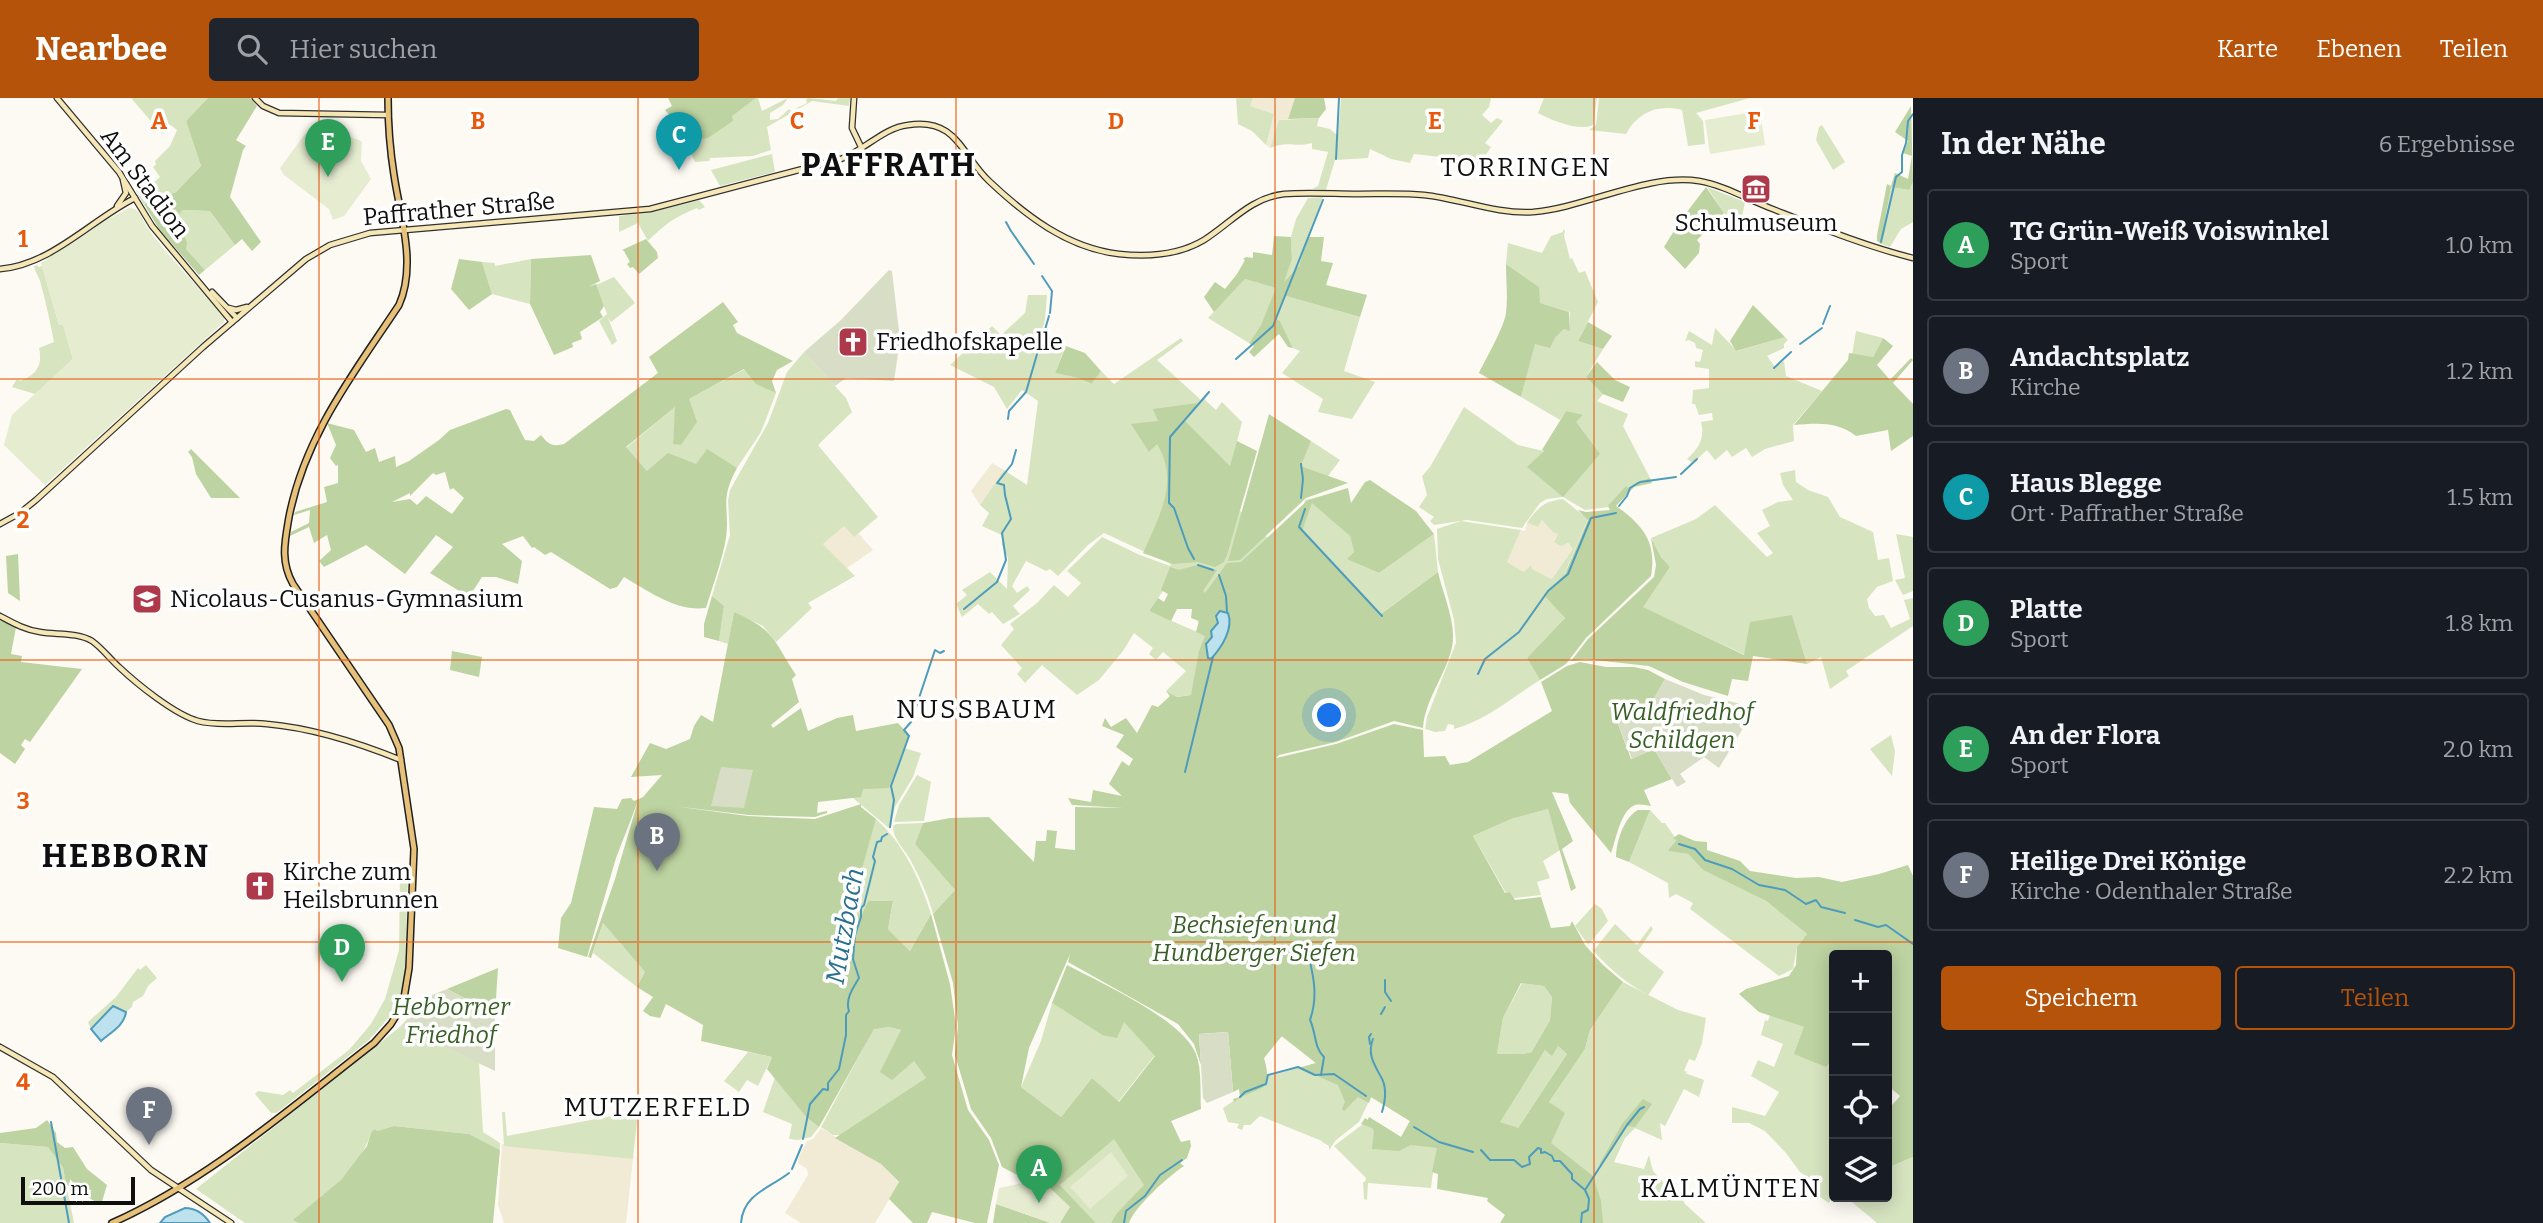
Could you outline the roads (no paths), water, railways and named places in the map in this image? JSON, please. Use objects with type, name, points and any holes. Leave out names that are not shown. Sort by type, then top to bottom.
[{"type":"main road","name":"Am Stadion","points":[[57,98],[119,172],[152,226],[234,320]]},
{"type":"main road","points":[[255,98],[262,106],[279,113],[388,115]]},
{"type":"main road","points":[[112,1223],[177,1189],[239,1148],[374,1043],[391,1024],[404,998],[409,968],[414,854],[401,760],[393,733],[293,584],[284,557],[292,502],[312,443],[329,411],[402,298],[407,275],[404,230],[394,178],[388,98]]},
{"type":"main road","points":[[854,98],[852,128],[862,149]]},
{"type":"main road","name":"Paffrather Straße","points":[[0,524],[36,500],[251,305],[306,259],[330,245],[362,234],[650,209],[841,159],[862,149],[888,131],[902,126],[938,127],[956,139],[985,178],[1046,227],[1086,247],[1116,254],[1156,254],[1188,247],[1204,240],[1249,206],[1285,194],[1422,195],[1502,211],[1535,212],[1680,180],[1711,184],[1820,227],[1913,258]]},
{"type":"main road","points":[[116,207],[126,193],[119,172]]},
{"type":"main road","points":[[0,269],[28,262],[51,251],[116,207],[135,198]]},
{"type":"main road","name":"Am Stadion","points":[[205,288],[225,306],[234,320]]},
{"type":"main road","points":[[225,306],[236,310],[251,305]]},
{"type":"main road","points":[[0,616],[37,632],[86,638],[126,674],[187,717],[206,723],[267,723],[317,733],[365,745],[401,760]]},
{"type":"main road","points":[[0,1047],[52,1077],[151,1170],[231,1223]]},
{"type":"water","points":[[1220,611],[1228,613],[1228,632],[1211,659],[1208,658],[1206,644],[1212,637],[1211,631],[1218,623],[1216,616]]},
{"type":"water","points":[[113,1006],[126,1012],[125,1017],[101,1041],[91,1029]]},
{"type":"water","points":[[185,1208],[199,1212],[210,1223],[160,1223],[165,1217]]},
{"type":"waterway","points":[[1336,159],[1339,98]]},
{"type":"waterway","points":[[1881,242],[1896,177],[1902,172],[1908,121],[1913,114]]},
{"type":"waterway","points":[[1236,359],[1273,326],[1323,200]]},
{"type":"waterway","name":"Mutzbach","points":[[1006,222],[1034,264]]},
{"type":"waterway","name":"Mutzbach","points":[[1042,276],[1052,291],[1050,313]]},
{"type":"waterway","points":[[1823,324],[1830,306]]},
{"type":"waterway","name":"Mutzbach","points":[[1044,333],[1049,316]]},
{"type":"waterway","points":[[1800,344],[1822,328]]},
{"type":"waterway","name":"Mutzbach","points":[[1008,419],[1009,411],[1026,392],[1040,344]]},
{"type":"waterway","points":[[1774,368],[1791,352]]},
{"type":"waterway","points":[[1194,559],[1174,508],[1169,503],[1170,437],[1209,392]]},
{"type":"waterway","name":"Mutzbach","points":[[964,609],[997,582],[1006,560],[1002,533],[1011,519],[1004,485],[997,483],[1012,464],[1016,450]]},
{"type":"waterway","points":[[1681,474],[1697,459]]},
{"type":"waterway","points":[[1301,464],[1301,498]]},
{"type":"waterway","points":[[1619,506],[1630,488],[1640,482],[1676,477]]},
{"type":"waterway","points":[[1305,509],[1299,527],[1382,616]]},
{"type":"waterway","points":[[1478,674],[1485,659],[1519,632],[1548,591],[1568,574],[1591,518],[1616,513]]},
{"type":"waterway","points":[[1198,565],[1213,570]]},
{"type":"waterway","points":[[1219,575],[1226,596],[1227,612]]},
{"type":"waterway","name":"Mutzbach","points":[[890,827],[894,800],[891,786],[909,736],[904,730],[911,722],[935,650],[940,653],[944,651]]},
{"type":"waterway","points":[[1185,772],[1213,657]]},
{"type":"waterway","name":"Mutzbach","points":[[803,1139],[810,1104],[823,1089],[828,1090],[828,1083],[839,1069],[846,1035],[849,998],[859,978],[853,959],[855,935],[875,861],[873,857],[877,842],[887,834]]},
{"type":"waterway","points":[[1679,844],[1695,849],[1705,860],[1732,869],[1759,885],[1785,890],[1806,904],[1816,900],[1821,907],[1845,913]]},
{"type":"waterway","points":[[1855,920],[1878,927],[1886,925],[1913,944]]},
{"type":"waterway","points":[[1308,954],[1314,987],[1310,1020],[1318,1049],[1324,1057],[1321,1075]]},
{"type":"waterway","points":[[1385,980],[1385,992],[1391,1001]]},
{"type":"waterway","points":[[1381,1014],[1385,1007]]},
{"type":"waterway","points":[[1370,1044],[1371,1034]]},
{"type":"waterway","points":[[1373,1039],[1371,1054],[1385,1090],[1382,1112]]},
{"type":"waterway","points":[[1240,1097],[1245,1092],[1266,1084],[1268,1075],[1298,1067],[1315,1075],[1334,1074],[1366,1096]]},
{"type":"waterway","points":[[1585,1190],[1627,1125],[1644,1107]]},
{"type":"waterway","points":[[51,1122],[69,1223]]},
{"type":"waterway","points":[[1414,1127],[1439,1142],[1473,1152]]},
{"type":"waterway","name":"Mutzbach","points":[[792,1169],[802,1145]]},
{"type":"waterway","points":[[1481,1150],[1490,1160],[1514,1160],[1522,1167],[1530,1164],[1529,1157],[1538,1148],[1541,1153],[1552,1156],[1554,1161],[1560,1161],[1572,1174],[1572,1179],[1585,1190],[1589,1199],[1588,1210],[1582,1213],[1581,1223]]},
{"type":"waterway","points":[[1124,1223],[1126,1211],[1145,1196],[1160,1175],[1182,1160]]},
{"type":"waterway","name":"Mutzbach","points":[[741,1223],[743,1213],[752,1198],[789,1173]]},
{"type":"place","name":"Haus Blegge","points":[[679,170]]},
{"type":"place","name":"An der Flora","points":[[328,177]]},
{"type":"place","name":"Schulmuseum","points":[[1756,189]]},
{"type":"place","name":"Friedhofskapelle","points":[[853,342]]},
{"type":"place","name":"Nicolaus-Cusanus-Gymnasium","points":[[147,599]]},
{"type":"place","name":"Andachtsplatz","points":[[657,871]]},
{"type":"place","name":"Kirche zum Heilsbrunnen","points":[[260,886]]},
{"type":"place","name":"Platte","points":[[342,982]]},
{"type":"place","name":"Heilige Drei Könige","points":[[149,1145]]},
{"type":"place","name":"TG Grün-Weiß Voiswinkel","points":[[1039,1203]]},
{"type":"district","name":"PAFFRATH","points":[[889,165]]},
{"type":"district","name":"TORRINGEN","points":[[1526,167]]},
{"type":"district","name":"NUSSBAUM","points":[[977,709]]},
{"type":"district","name":"HEBBORN","points":[[126,856]]},
{"type":"district","name":"MUTZERFELD","points":[[658,1107]]},
{"type":"district","name":"KALMÜNTEN","points":[[1731,1188]]},
{"type":"park label","name":"Waldfriedhof Schildgen","points":[[1682,726]]},
{"type":"park label","name":"Bechsiefen und Hundberger Siefen","points":[[1254,939]]},
{"type":"park label","name":"Hebborner Friedhof","points":[[451,1021]]}]
